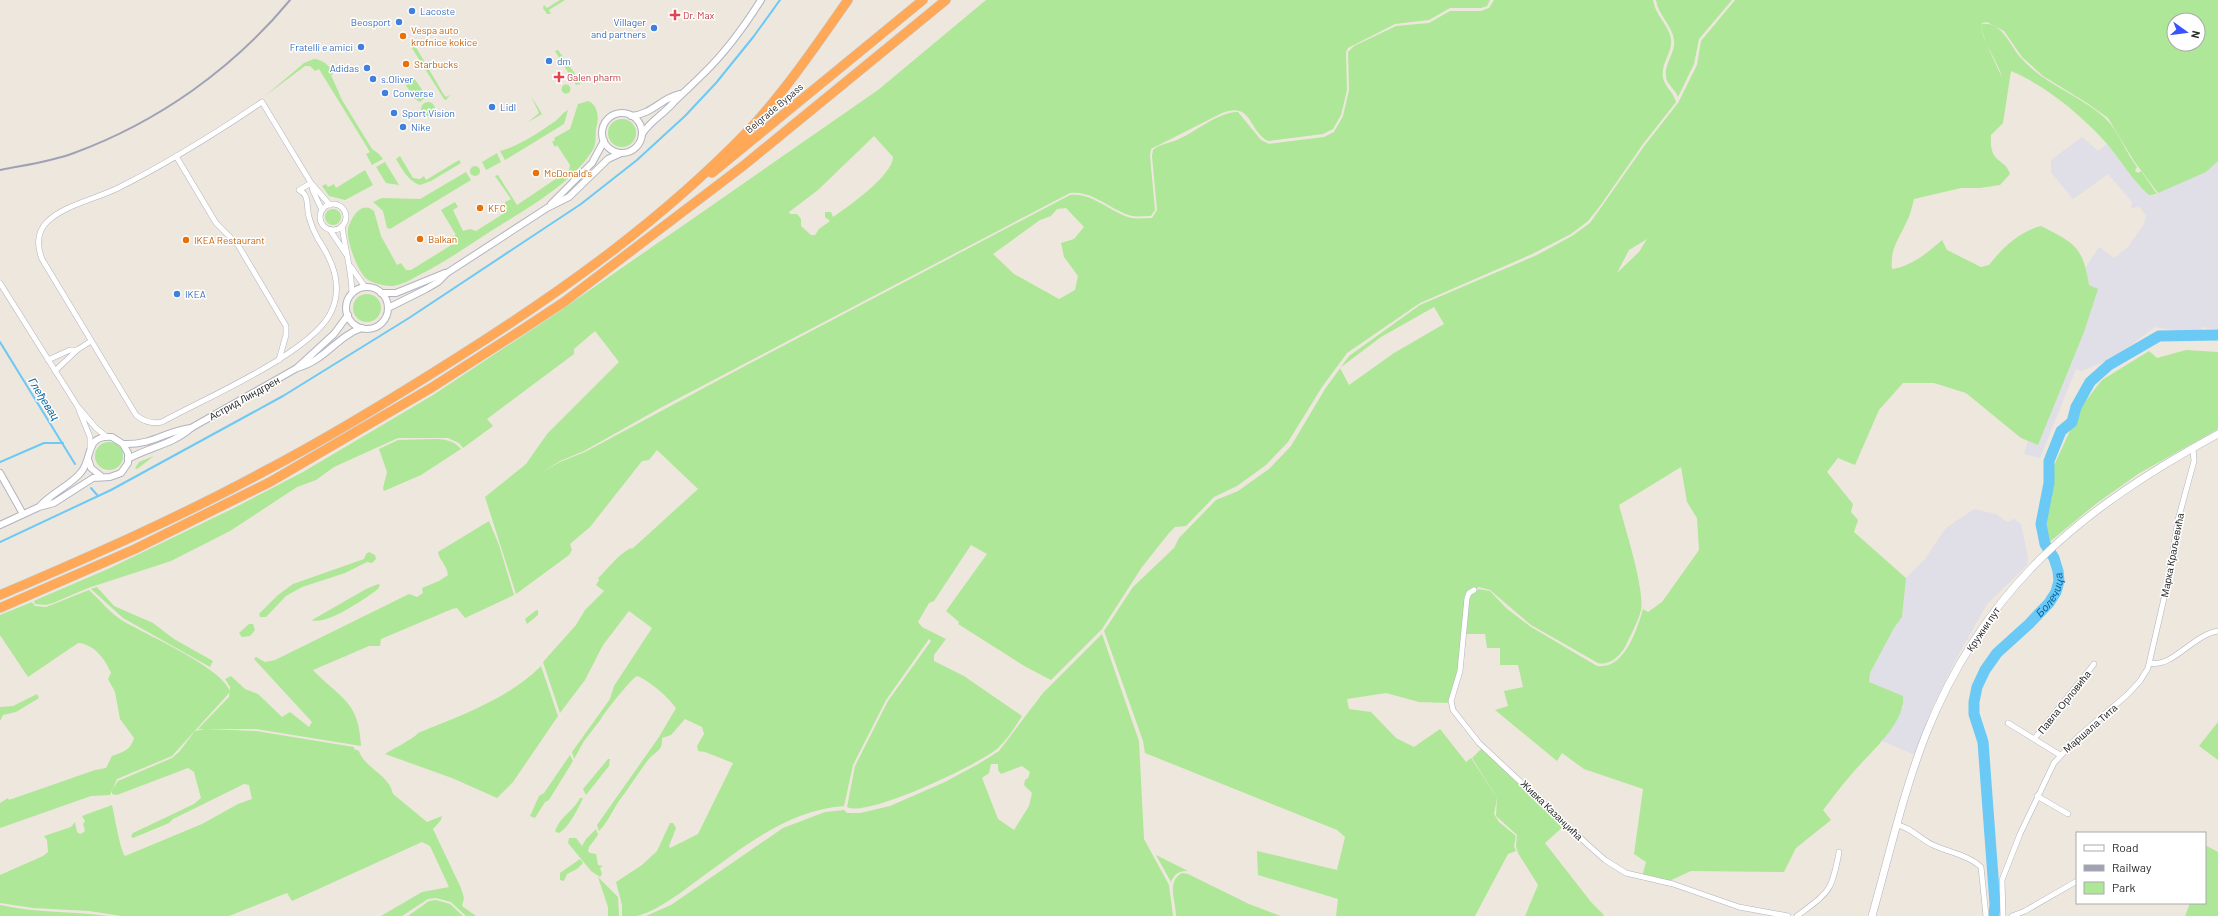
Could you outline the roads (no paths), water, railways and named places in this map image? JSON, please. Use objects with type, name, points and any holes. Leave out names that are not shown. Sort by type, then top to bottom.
[{"type":"highway","points":[[0,595],[131,538],[264,472],[368,413],[538,306],[639,232],[707,171],[765,112],[795,75],[848,0]]},
{"type":"highway","name":"Belgrade Bypass","points":[[639,232],[923,0]]},
{"type":"highway","points":[[0,608],[142,546],[270,482],[431,388],[523,329],[564,302],[743,166],[946,0]]},
{"type":"main road","name":"Кружни пут","points":[[1872,916],[1922,746],[1954,675],[1999,605],[2054,545],[2120,492],[2218,434]]},
{"type":"street","points":[[350,266],[352,294],[347,304],[348,315],[355,325],[362,328],[372,328],[382,323],[388,308],[432,286],[447,273],[547,208],[569,197],[588,181],[608,159],[630,151],[637,146],[642,134],[652,121],[675,102],[680,94],[702,75],[727,48],[762,0]]},
{"type":"street","points":[[547,208],[592,163],[604,141],[603,128],[607,120],[619,114],[632,116],[647,113],[672,96],[680,94]]},
{"type":"street","points":[[311,183],[299,190],[307,198],[309,218],[314,231],[330,258],[335,272],[337,289],[332,310],[320,327],[279,360],[162,422],[147,422],[136,415],[42,259],[38,242],[42,229],[57,214],[118,188],[176,156],[262,102],[311,183],[322,210],[320,221],[324,227],[330,230],[336,230],[342,226]]},
{"type":"street","points":[[632,116],[638,121],[642,134]]},
{"type":"street","points":[[604,141],[613,150],[621,153]]},
{"type":"street","points":[[176,156],[216,223],[238,245],[286,326],[285,338],[279,360]]},
{"type":"street","points":[[311,183],[330,205]]},
{"type":"street","points":[[322,210],[330,205],[338,206],[344,211],[345,218],[342,226],[346,255],[350,266],[365,288]]},
{"type":"street","points":[[330,230],[346,255]]},
{"type":"street","points":[[381,293],[396,293],[447,273]]},
{"type":"street","points":[[0,283],[78,407],[96,428],[107,437]]},
{"type":"street","points":[[352,294],[365,288],[374,288],[381,293],[388,308]]},
{"type":"street","name":"Астрид Линдгрен","points":[[128,459],[168,444],[183,436],[191,428],[297,368],[334,334],[348,315]]},
{"type":"street","name":"Астрид Линдгрен","points":[[297,368],[311,364],[349,334],[362,328]]},
{"type":"street","points":[[55,371],[77,350],[91,341]]},
{"type":"street","points":[[48,360],[70,350],[77,350]]},
{"type":"street","points":[[40,506],[48,496],[80,473],[88,458],[90,437],[78,407]]},
{"type":"street","name":"Астрид Линдгрен","points":[[107,437],[116,438],[123,444],[146,443],[183,429],[191,428]]},
{"type":"street","points":[[90,447],[97,440],[107,437]]},
{"type":"street","points":[[0,525],[40,506],[54,503],[93,478],[110,477],[121,473],[128,459],[123,444]]},
{"type":"street","name":"Марка Краљевића","points":[[2150,663],[2168,581],[2178,520],[2194,461],[2193,448]]},
{"type":"street","points":[[88,458],[91,468],[103,477]]},
{"type":"street","points":[[0,473],[23,514]]},
{"type":"street","name":"Живка Казанџића","points":[[1474,590],[1469,593],[1467,598],[1460,671],[1451,701],[1453,710],[1479,743],[1587,844],[1609,863],[1626,873],[1673,884],[1739,907],[1788,916]]},
{"type":"street","points":[[2150,663],[2164,663],[2191,642],[2208,633],[2218,630]]},
{"type":"street","name":"Маршала Тита","points":[[2003,916],[2002,880],[2037,796],[2060,755],[2079,736],[2127,695],[2140,681],[2150,663]]},
{"type":"street","name":"Павла Орловића","points":[[2034,739],[2094,664]]},
{"type":"street","name":"Павла Орловића","points":[[2008,723],[2060,755]]},
{"type":"street","points":[[2037,796],[2068,814]]},
{"type":"street","points":[[1898,825],[1911,829],[1933,845],[1970,860],[1981,867],[1986,916]]},
{"type":"street","points":[[1797,916],[1830,889],[1834,880],[1839,852]]},
{"type":"street","points":[[2012,916],[2029,909],[2076,882]]},
{"type":"waterway","points":[[0,542],[111,490],[283,396],[409,318],[581,204],[637,160],[685,116],[716,83],[754,36],[780,0]]},
{"type":"waterway","name":"Болечица","points":[[1994,916],[1995,904],[1983,742],[1974,714],[1974,702],[1977,687],[1985,670],[1997,653],[2029,624],[2049,603],[2056,592],[2059,581],[2058,571],[2054,558],[2045,544],[2041,524],[2049,483],[2049,461],[2061,431],[2072,422],[2076,407],[2090,382],[2109,365],[2159,336],[2218,335]]},
{"type":"waterway","name":"Глеђевац","points":[[0,342],[75,464]]},
{"type":"waterway","points":[[0,462],[44,443],[63,443]]},
{"type":"waterway","name":"Глеђевац","points":[[91,488],[98,496]]},
{"type":"railway","points":[[0,170],[65,156],[135,126],[192,91],[219,71],[244,49],[290,0]]},
{"type":"place","name":"Lacoste","points":[[412,11]]},
{"type":"place","name":"Dr. Max","points":[[675,15]]},
{"type":"place","name":"Beosport","points":[[399,22]]},
{"type":"place","name":"Villager and partners","points":[[654,28]]},
{"type":"place","name":"Vespa auto krofnice kokice","points":[[403,36]]},
{"type":"place","name":"Fratelli e amici","points":[[361,47]]},
{"type":"place","name":"dm","points":[[549,61]]},
{"type":"place","name":"Starbucks","points":[[406,64]]},
{"type":"place","name":"Adidas","points":[[367,68]]},
{"type":"place","name":"Galen pharm","points":[[559,77]]},
{"type":"place","name":"s.Oliver","points":[[373,79]]},
{"type":"place","name":"Converse","points":[[385,93]]},
{"type":"place","name":"Lidl","points":[[492,107]]},
{"type":"place","name":"Sport Vision","points":[[394,113]]},
{"type":"place","name":"Nike","points":[[403,127]]},
{"type":"place","name":"McDonald's","points":[[536,173]]},
{"type":"place","name":"KFC","points":[[480,208]]},
{"type":"place","name":"Balkan","points":[[420,239]]},
{"type":"place","name":"IKEA Restaurant","points":[[186,240]]},
{"type":"place","name":"IKEA","points":[[177,294]]}]
